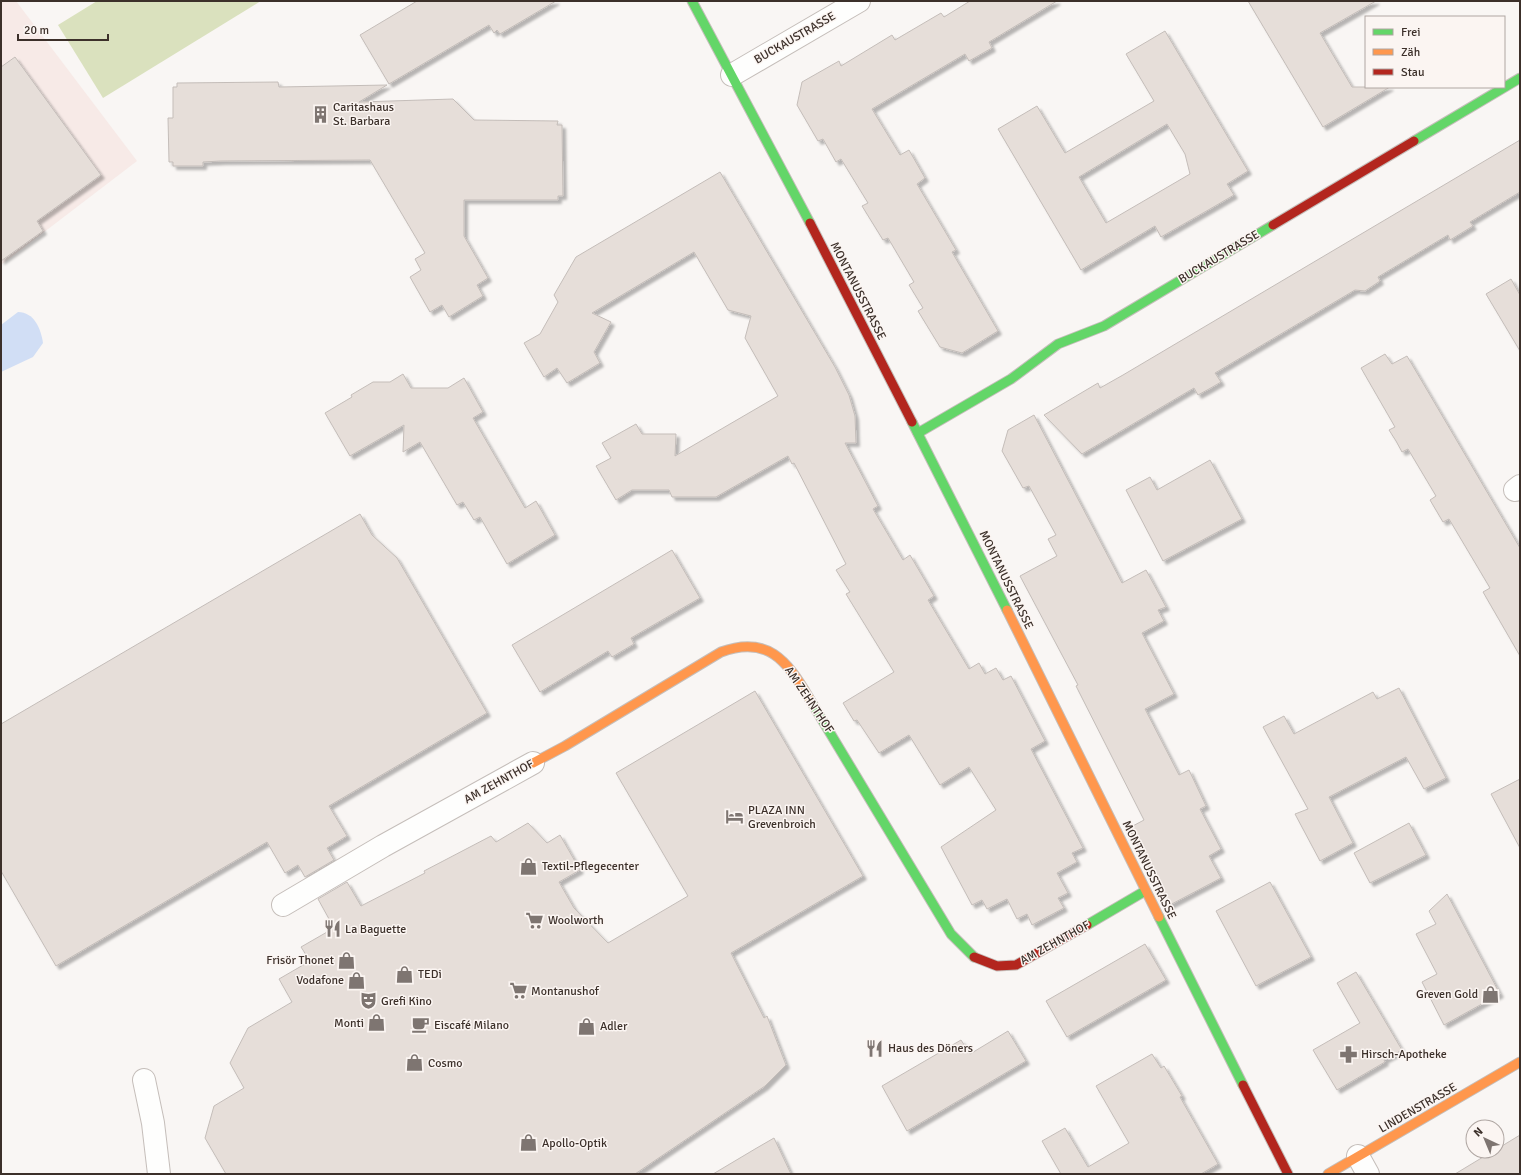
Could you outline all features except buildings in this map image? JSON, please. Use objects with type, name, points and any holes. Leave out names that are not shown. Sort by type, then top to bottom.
[{"type":"street","name":"MONTANUSSTRASSE","points":[[692,1],[918,433],[982,559],[1145,891],[1288,1174]]},
{"type":"street","name":"BUCKAUSTRASSE","points":[[732,75],[859,1]]},
{"type":"street","name":"BUCKAUSTRASSE","points":[[1505,87],[1520,78]]},
{"type":"street","name":"BUCKAUSTRASSE","points":[[918,433],[1011,379],[1058,344],[1104,326],[1503,88]]},
{"type":"street","name":"AM ZEHNTHOF","points":[[283,905],[383,846],[565,746],[721,652],[736,647],[753,645],[766,649],[777,656],[801,684],[951,934],[960,946],[978,960],[998,967],[1016,965],[1145,891]]},
{"type":"street","name":"LINDENSTRASSE","points":[[1328,1174],[1363,1165],[1520,1062]]},
{"type":"street","points":[[144,1080],[153,1123],[159,1174]]},
{"type":"shaded area","points":[[1,1],[16,1],[137,161],[1,265]]},
{"type":"green space","points":[[97,1],[261,1],[103,98],[58,25]]},
{"type":"water","points":[[18,312],[28,315],[36,322],[43,343],[33,357],[1,372],[1,325]]},
{"type":"traffic: fast","points":[[692,1],[810,223]]},
{"type":"traffic: fast","points":[[1505,87],[1520,78]]},
{"type":"traffic: fast","points":[[1414,141],[1503,88]]},
{"type":"traffic: fast","points":[[918,433],[1011,379],[1058,344],[1104,326],[1273,225]]},
{"type":"traffic: fast","points":[[912,422],[1007,610]]},
{"type":"traffic: fast","points":[[809,698],[951,934],[974,957]]},
{"type":"traffic: fast","points":[[1087,925],[1145,891]]},
{"type":"traffic: fast","points":[[1159,917],[1243,1085]]},
{"type":"traffic: slow","points":[[1007,610],[1159,917]]},
{"type":"traffic: slow","points":[[533,763],[565,746],[721,652],[737,648],[751,647],[763,649],[774,654],[784,662],[792,672],[809,698]]},
{"type":"traffic: slow","points":[[1328,1174],[1520,1062]]},
{"type":"traffic: jam","points":[[1273,225],[1414,141]]},
{"type":"traffic: jam","points":[[810,223],[912,422]]},
{"type":"traffic: jam","points":[[974,957],[997,966],[1016,965],[1087,925]]},
{"type":"traffic: jam","points":[[1243,1085],[1288,1174]]},
{"type":"place","name":"Caritashaus St. Barbara","points":[[320,114]]},
{"type":"place","name":"PLAZA INN Grevenbroich","points":[[735,817]]},
{"type":"place","name":"Textil-Pflegecenter","points":[[529,866]]},
{"type":"place","name":"Woolworth","points":[[535,920]]},
{"type":"place","name":"La Baguette","points":[[332,929]]},
{"type":"place","name":"Frisör Thonet","points":[[347,960]]},
{"type":"place","name":"TEDi","points":[[405,974]]},
{"type":"place","name":"Vodafone","points":[[357,980]]},
{"type":"place","name":"Montanushof","points":[[518,991]]},
{"type":"place","name":"Greven Gold","points":[[1491,994]]},
{"type":"place","name":"Grefi Kino","points":[[368,1001]]},
{"type":"place","name":"Monti","points":[[377,1023]]},
{"type":"place","name":"Eiscafé Milano","points":[[421,1025]]},
{"type":"place","name":"Adler","points":[[587,1026]]},
{"type":"place","name":"Haus des Döners","points":[[875,1048]]},
{"type":"place","name":"Hirsch-Apotheke","points":[[1348,1054]]},
{"type":"place","name":"Cosmo","points":[[415,1063]]},
{"type":"place","name":"Apollo-Optik","points":[[529,1143]]}]
